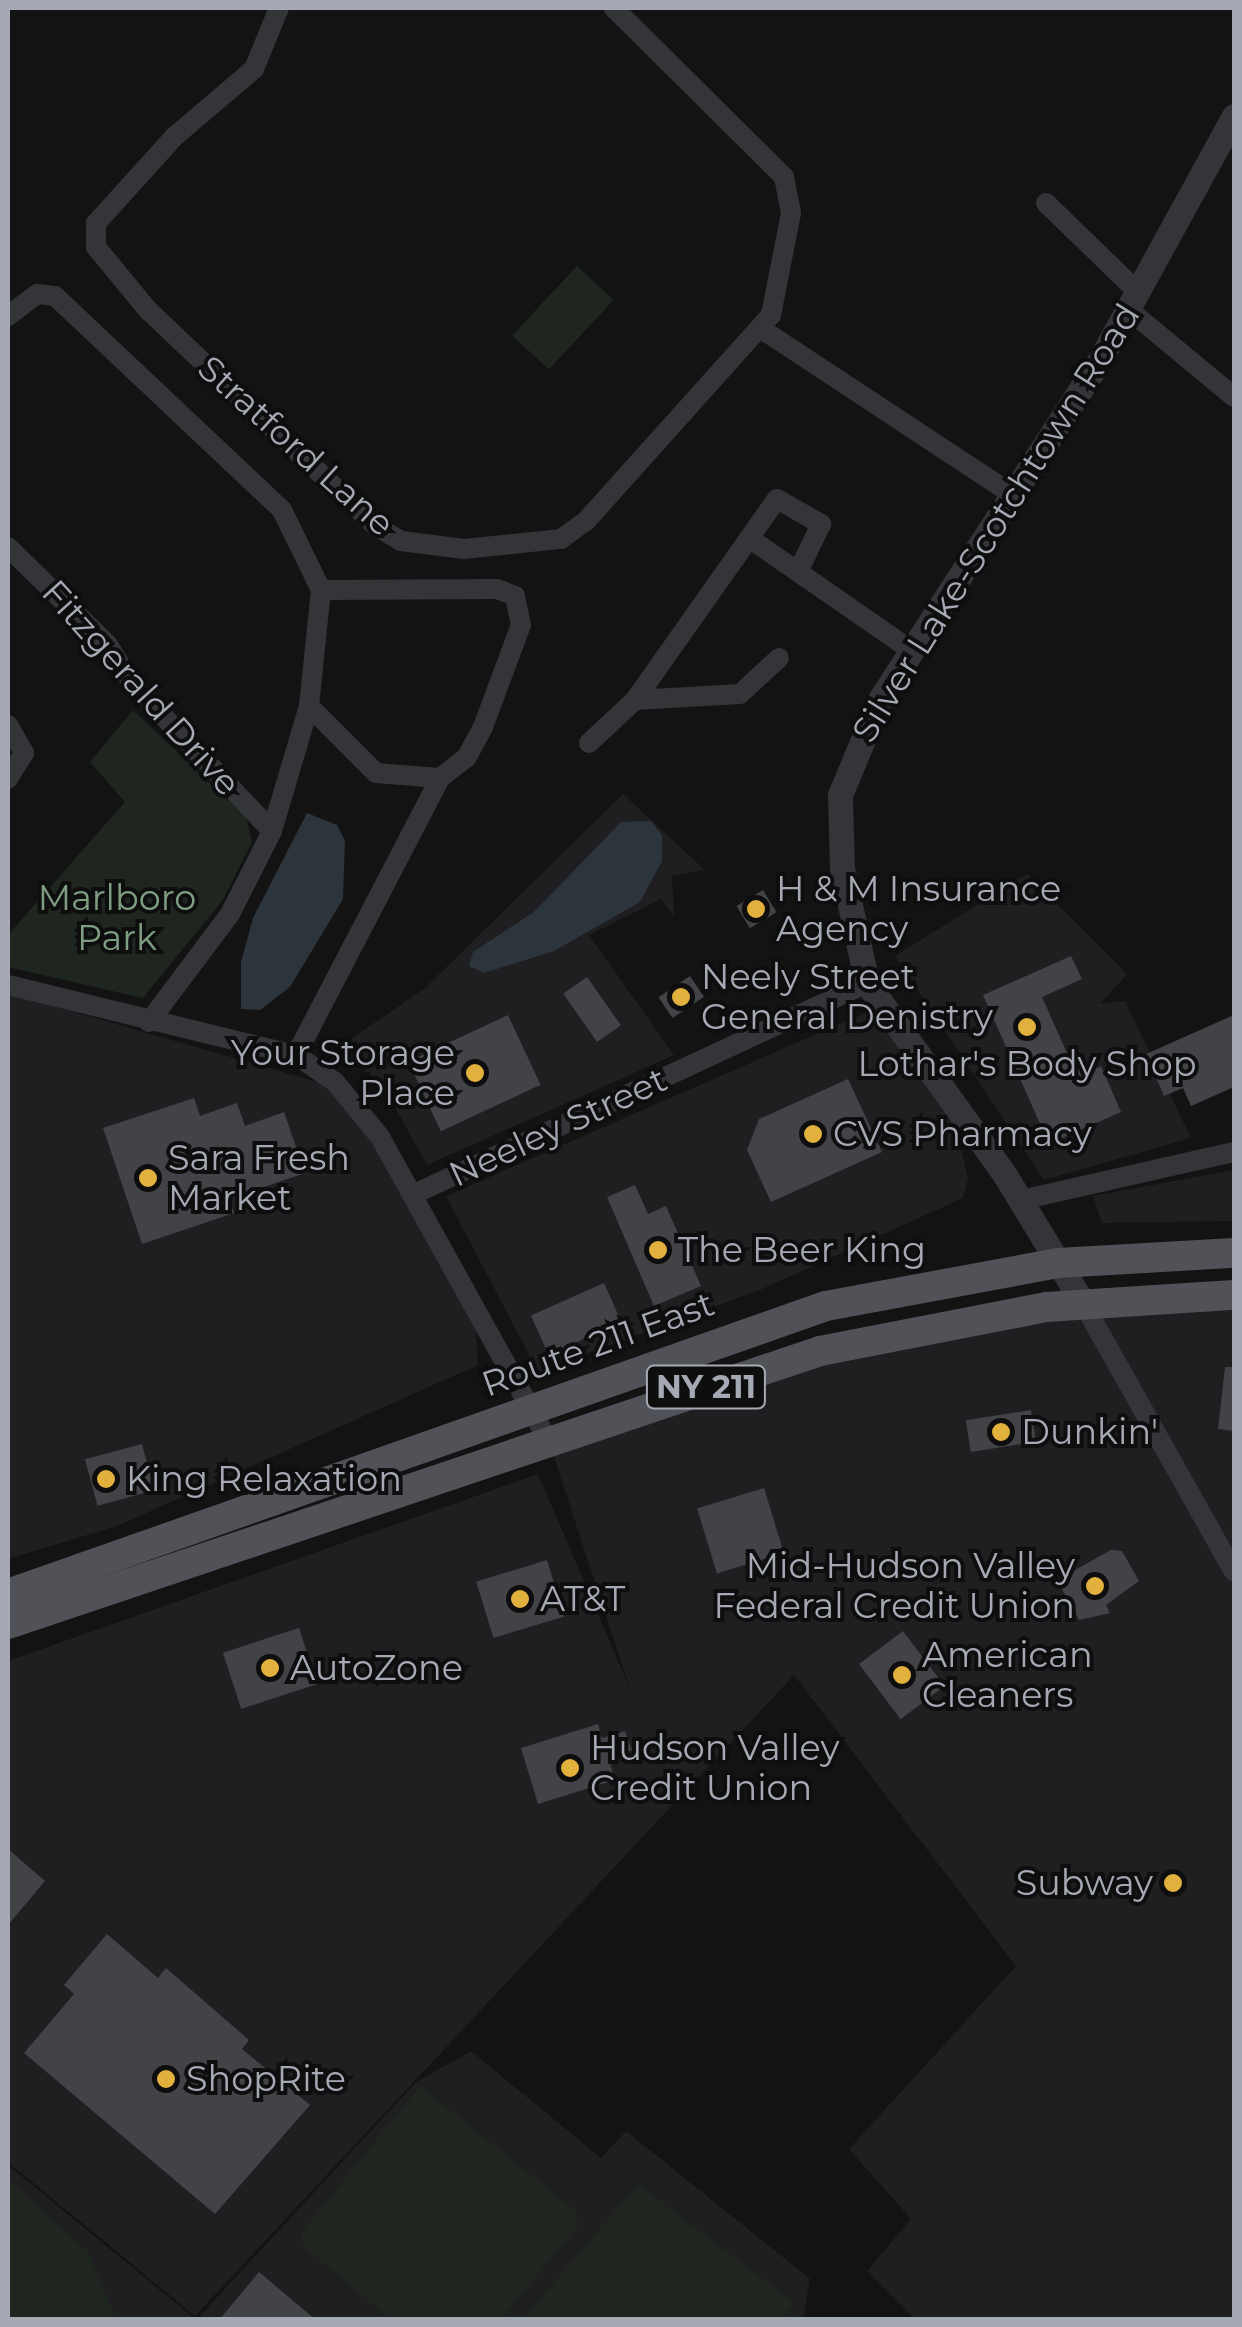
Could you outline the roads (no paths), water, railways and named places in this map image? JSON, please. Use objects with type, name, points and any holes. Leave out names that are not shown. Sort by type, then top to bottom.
[{"type":"main road","name":"Route 211 East","points":[[8,1594],[826,1306],[1058,1263],[1234,1253]]},
{"type":"main road","name":"NY 211","points":[[8,1624],[820,1351],[1083,1303],[1234,1295]]},
{"type":"street","name":"Stratford Lane","points":[[279,8],[254,69],[175,136],[96,223],[96,247],[148,310],[376,526],[429,547],[561,539],[614,493],[763,330],[787,253],[784,178],[614,8]]},
{"type":"street","name":"Silver Lake-Scotchtown Road","points":[[1083,1303],[1021,1200],[868,983],[842,868],[840,794],[857,741],[1225,156],[1234,116]]},
{"type":"street","points":[[1046,203],[1134,302],[1234,397]]},
{"type":"street","points":[[8,316],[36,294],[56,296],[282,510],[321,590],[310,706],[272,830],[230,914],[150,1022]]},
{"type":"street","points":[[763,330],[1012,494]]},
{"type":"street","points":[[589,743],[635,700],[777,499],[814,514],[821,524],[799,570]]},
{"type":"street","points":[[749,538],[912,650]]},
{"type":"street","name":"Fitzgerald Drive","points":[[8,547],[108,645],[131,682],[272,830]]},
{"type":"street","points":[[296,1054],[440,778],[467,758],[515,656],[521,625],[515,596],[468,586],[321,590]]},
{"type":"street","points":[[635,700],[740,694],[779,658]]},
{"type":"street","points":[[310,706],[376,773],[440,778]]},
{"type":"street","points":[[8,724],[24,754],[8,779]]},
{"type":"street","name":"Neeley Street","points":[[412,1195],[868,983]]},
{"type":"street","points":[[8,986],[296,1054],[360,1108],[549,1442]]},
{"type":"street","points":[[1021,1200],[1234,1152]]},
{"type":"street","points":[[1083,1303],[1234,1572]]},
{"type":"place","name":"H & M Insurance Agency","points":[[756,909]]},
{"type":"place","name":"Neely Street General Denistry","points":[[681,997]]},
{"type":"place","name":"Lothar's Body Shop","points":[[1027,1027]]},
{"type":"place","name":"Your Storage Place","points":[[475,1073]]},
{"type":"place","name":"CVS Pharmacy","points":[[813,1134]]},
{"type":"place","name":"Sara Fresh Market","points":[[148,1178]]},
{"type":"place","name":"The Beer King","points":[[658,1250]]},
{"type":"place","name":"Dunkin'","points":[[1001,1432]]},
{"type":"place","name":"King Relaxation","points":[[106,1479]]},
{"type":"place","name":"Mid-Hudson Valley Federal Credit Union","points":[[1095,1586]]},
{"type":"place","name":"AT&T","points":[[520,1599]]},
{"type":"place","name":"AutoZone","points":[[270,1668]]},
{"type":"place","name":"American Cleaners","points":[[902,1675]]},
{"type":"place","name":"Hudson Valley Credit Union","points":[[570,1768]]},
{"type":"place","name":"Subway","points":[[1173,1883]]},
{"type":"place","name":"ShopRite","points":[[166,2079]]},
{"type":"park label","name":"Marlboro Park","points":[[117,918]]}]
